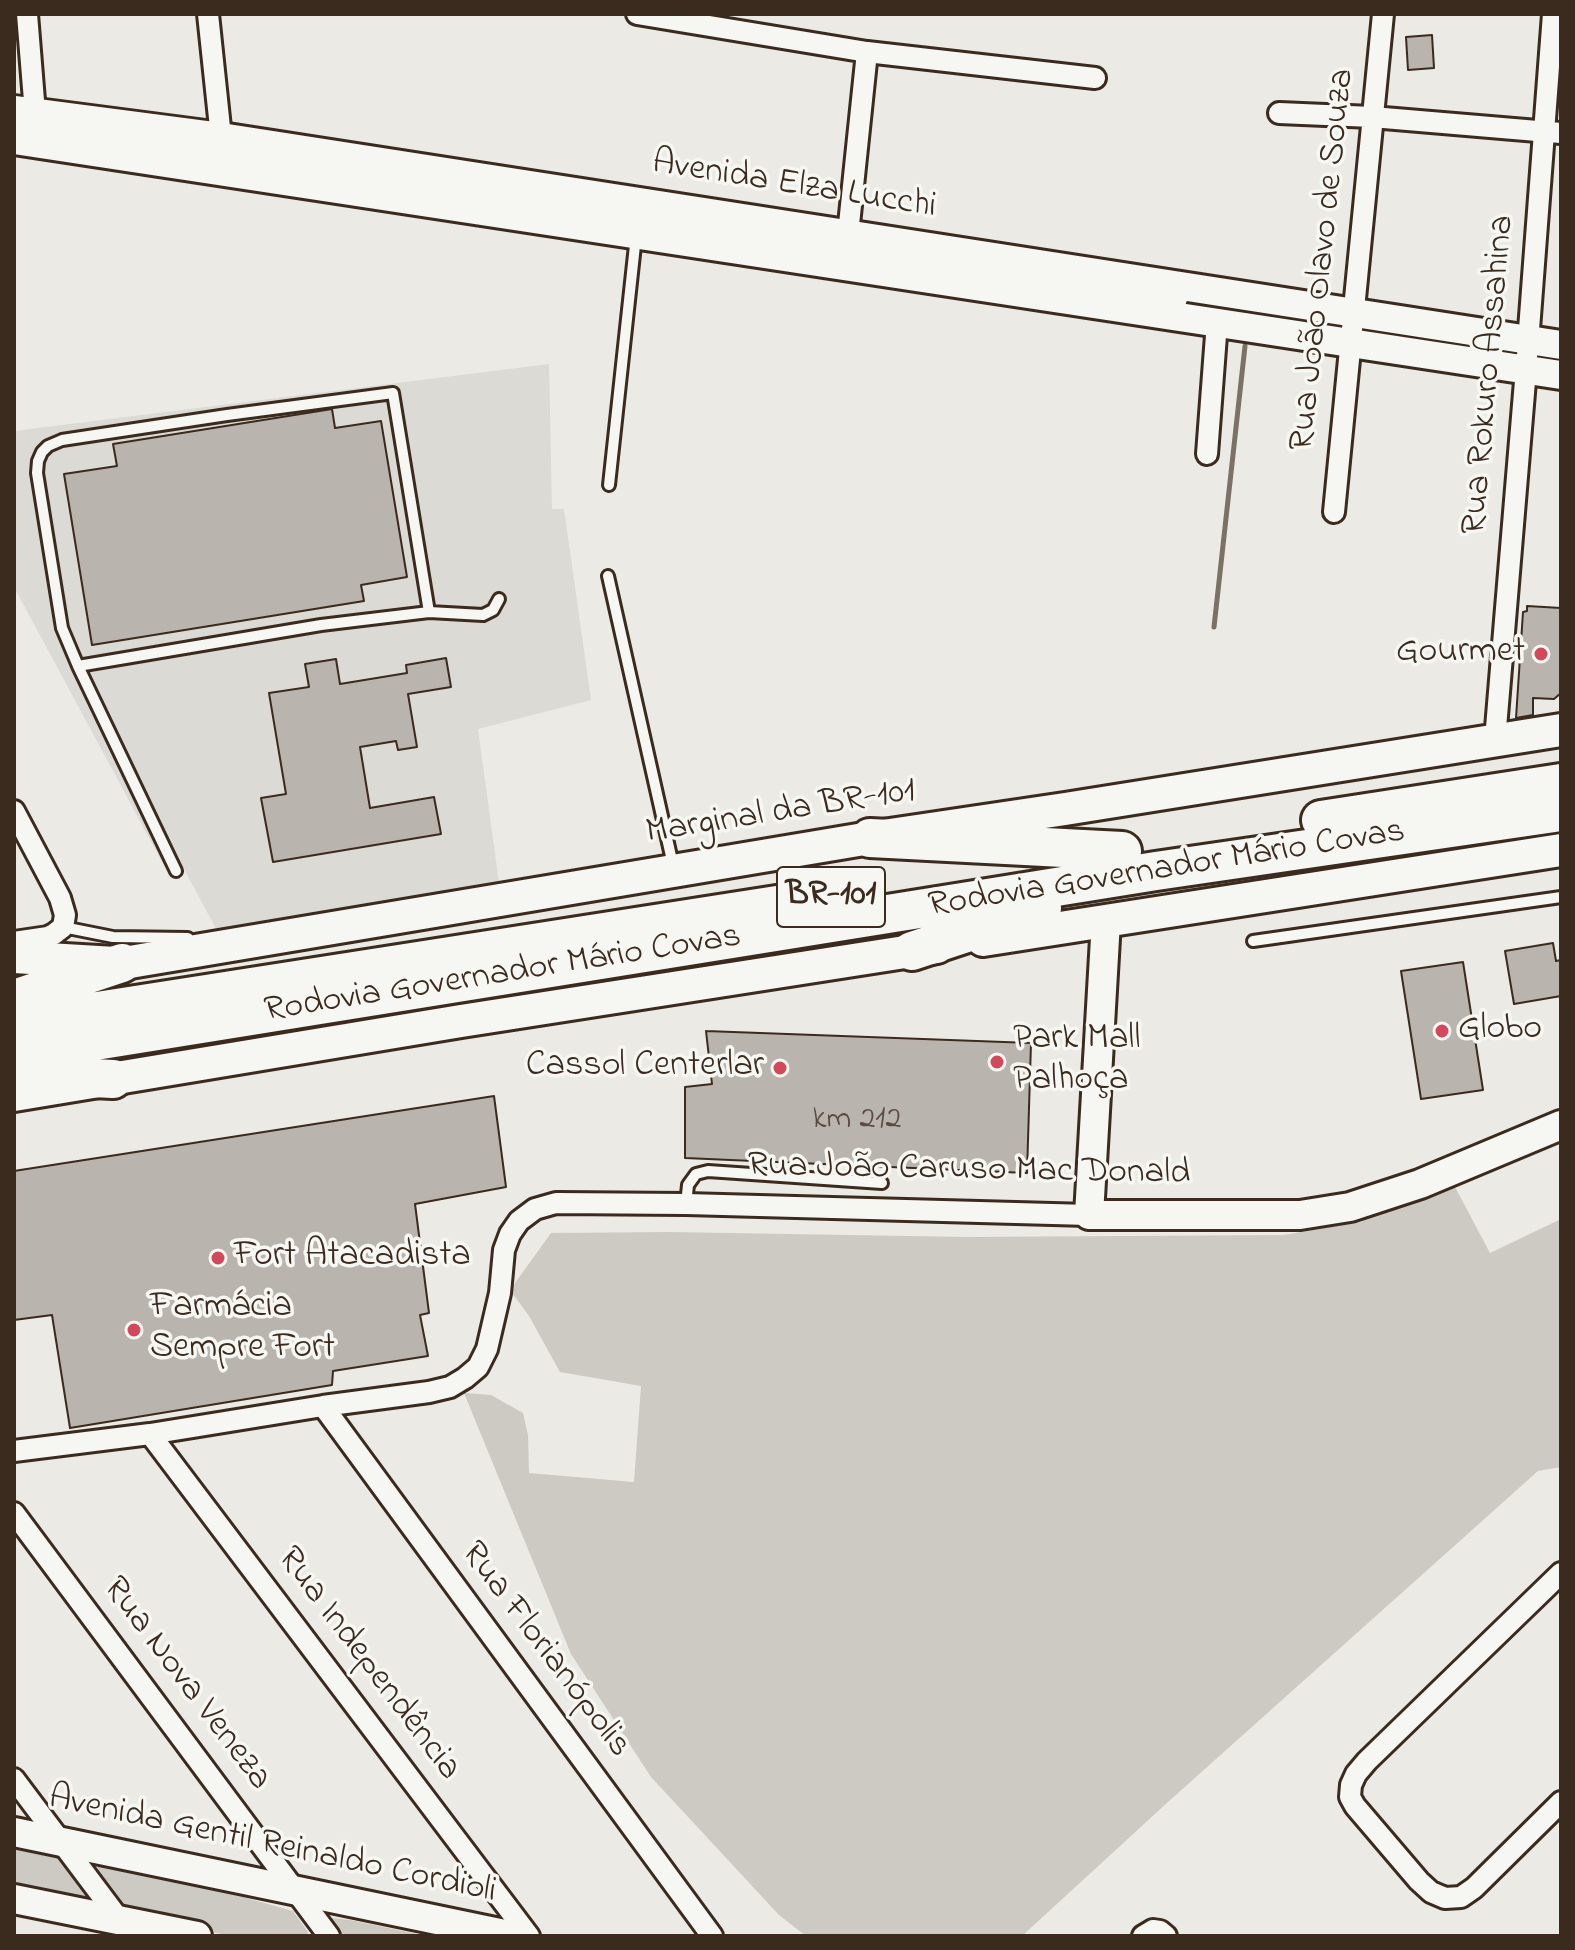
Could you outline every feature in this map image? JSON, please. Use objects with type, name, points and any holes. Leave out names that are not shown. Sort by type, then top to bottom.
[{"type":"highway","name":"Rodovia Governador Mário Covas","points":[[14,1024],[1561,783]]},
{"type":"highway","name":"Rodovia Governador Mário Covas","points":[[14,1054],[1156,871],[1561,812]]},
{"type":"highway","points":[[870,838],[1122,851]]},
{"type":"highway","points":[[912,951],[1156,871]]},
{"type":"highway","points":[[14,999],[122,963]]},
{"type":"highway","points":[[14,1074],[113,1079]]},
{"type":"main road","name":"Avenida Elza Lucchi","points":[[21,116],[221,137],[636,234],[1217,322],[1352,327]]},
{"type":"main road","name":"Avenida Elza Lucchi","points":[[14,140],[848,234],[1352,327],[1528,354],[1561,375]]},
{"type":"main road","name":"Avenida Elza Lucchi","points":[[1528,354],[1561,345]]},
{"type":"main road","name":"Marginal da BR-101","points":[[14,982],[870,838],[1561,730]]},
{"type":"main road","points":[[14,1095],[461,1021],[1561,850]]},
{"type":"main road","points":[[1089,1215],[1106,921]]},
{"type":"main road","points":[[14,957],[122,963]]},
{"type":"main road","name":"Rua João Caruso Mac Donald","points":[[1089,1215],[1276,1216],[1350,1207],[1420,1184],[1561,1125]]},
{"type":"main road","name":"Avenida Gentil Reinaldo Cordioli","points":[[14,1832],[514,1936]]},
{"type":"main road","points":[[14,1899],[126,1928],[197,1936]]},
{"type":"street","points":[[27,14],[21,116],[454,190],[1352,327]]},
{"type":"street","points":[[208,14],[221,137]]},
{"type":"street","points":[[637,14],[867,52],[1095,78]]},
{"type":"street","name":"Rua João Olavo de Souza","points":[[1334,512],[1383,14]]},
{"type":"street","name":"Rua Rokuro Assahina","points":[[1495,740],[1528,354],[1553,132],[1553,14]]},
{"type":"street","points":[[848,234],[867,52]]},
{"type":"street","points":[[1279,113],[1372,117],[1553,132]]},
{"type":"street","points":[[1207,454],[1217,322]]},
{"type":"street","points":[[1528,354],[1561,359]]},
{"type":"street","points":[[14,811],[60,898],[65,915],[63,927],[48,937],[14,942]]},
{"type":"street","name":"Rua João Caruso Mac Donald","points":[[323,1406],[450,1387],[478,1367],[492,1334],[504,1250],[510,1234],[519,1221],[535,1209],[556,1203],[1089,1215]]},
{"type":"street","points":[[14,1451],[150,1434],[323,1406]]},
{"type":"street","name":"Rua Florianópolis","points":[[323,1406],[712,1936]]},
{"type":"street","name":"Rua Independência","points":[[150,1434],[529,1936]]},
{"type":"street","name":"Rua Nova Veneza","points":[[14,1513],[329,1936]]},
{"type":"street","points":[[1561,1573],[1367,1761],[1356,1774],[1350,1797],[1419,1881],[1431,1892],[1445,1898],[1461,1897],[1474,1888],[1561,1802]]},
{"type":"street","points":[[14,1779],[126,1928]]},
{"type":"street","points":[[1143,1936],[1153,1930],[1166,1936]]},
{"type":"lane","points":[[609,485],[636,234]]},
{"type":"lane","points":[[176,871],[62,628],[37,473],[42,452],[54,442],[393,393],[429,612]]},
{"type":"lane","points":[[608,576],[674,871]]},
{"type":"lane","points":[[78,666],[321,625],[429,612],[483,615],[493,610],[499,599]]},
{"type":"lane","points":[[1253,941],[1561,897]]},
{"type":"lane","points":[[63,927],[113,937],[198,937]]},
{"type":"lane","points":[[686,1204],[688,1185],[696,1174],[708,1171],[882,1183]]},
{"type":"shaded area","points":[[549,364],[552,509],[564,509],[591,700],[478,729],[500,890],[221,938],[184,869],[169,875],[14,587],[14,431]]},
{"type":"shaded area","points":[[1454,1185],[1490,1253],[1561,1219],[1561,1467],[1538,1471],[1022,1936],[806,1936],[779,1915],[651,1777],[571,1654],[464,1393],[491,1395],[523,1413],[528,1435],[529,1473],[634,1482],[641,1386],[560,1372],[529,1316],[510,1290],[551,1233],[967,1237],[1283,1235],[1361,1222]]},
{"type":"shaded area","points":[[14,1841],[60,1856],[98,1906],[14,1893]]},
{"type":"shaded area","points":[[101,1864],[123,1864],[293,1911],[308,1932],[307,1936],[231,1936],[126,1914],[95,1875]]},
{"type":"shaded area","points":[[329,1919],[427,1936],[333,1936]]},
{"type":"building","points":[[1432,35],[1434,68],[1408,70],[1406,37]]},
{"type":"building","points":[[332,409],[335,428],[381,421],[407,577],[361,585],[364,601],[92,645],[64,474],[117,466],[113,444]]},
{"type":"building","name":"Gourmet","points":[[1527,606],[1561,608],[1561,693],[1554,699],[1533,698],[1533,715],[1516,718],[1523,612],[1527,611]]},
{"type":"building","points":[[446,658],[451,687],[408,694],[417,747],[398,750],[396,741],[360,747],[370,808],[434,797],[441,834],[273,862],[261,798],[286,794],[269,693],[309,687],[305,664],[336,659],[340,684],[407,673],[406,665]]},
{"type":"building","points":[[1553,943],[1556,961],[1561,960],[1561,996],[1514,1004],[1505,951]]},
{"type":"building","name":"Globo","points":[[1463,962],[1483,1090],[1421,1099],[1401,971]]},
{"type":"building","points":[[706,1031],[1031,1043],[1027,1173],[685,1158],[685,1087],[712,1084]]},
{"type":"building","name":"Fort Atacadista","points":[[494,1096],[506,1187],[415,1204],[429,1313],[420,1315],[428,1356],[333,1371],[332,1385],[70,1428],[52,1315],[14,1320],[14,1171]]},
{"type":"waterway","points":[[1214,627],[1245,346]]},
{"type":"place","name":"Gourmet","points":[[1541,654]]},
{"type":"place","name":"Globo","points":[[1442,1031]]},
{"type":"place","name":"Park Mall Palhoça","points":[[997,1062]]},
{"type":"place","name":"Cassol Centerlar","points":[[780,1068]]},
{"type":"place","name":"Fort Atacadista","points":[[218,1258]]},
{"type":"place","name":"Farmácia Sempre Fort","points":[[134,1330]]}]
